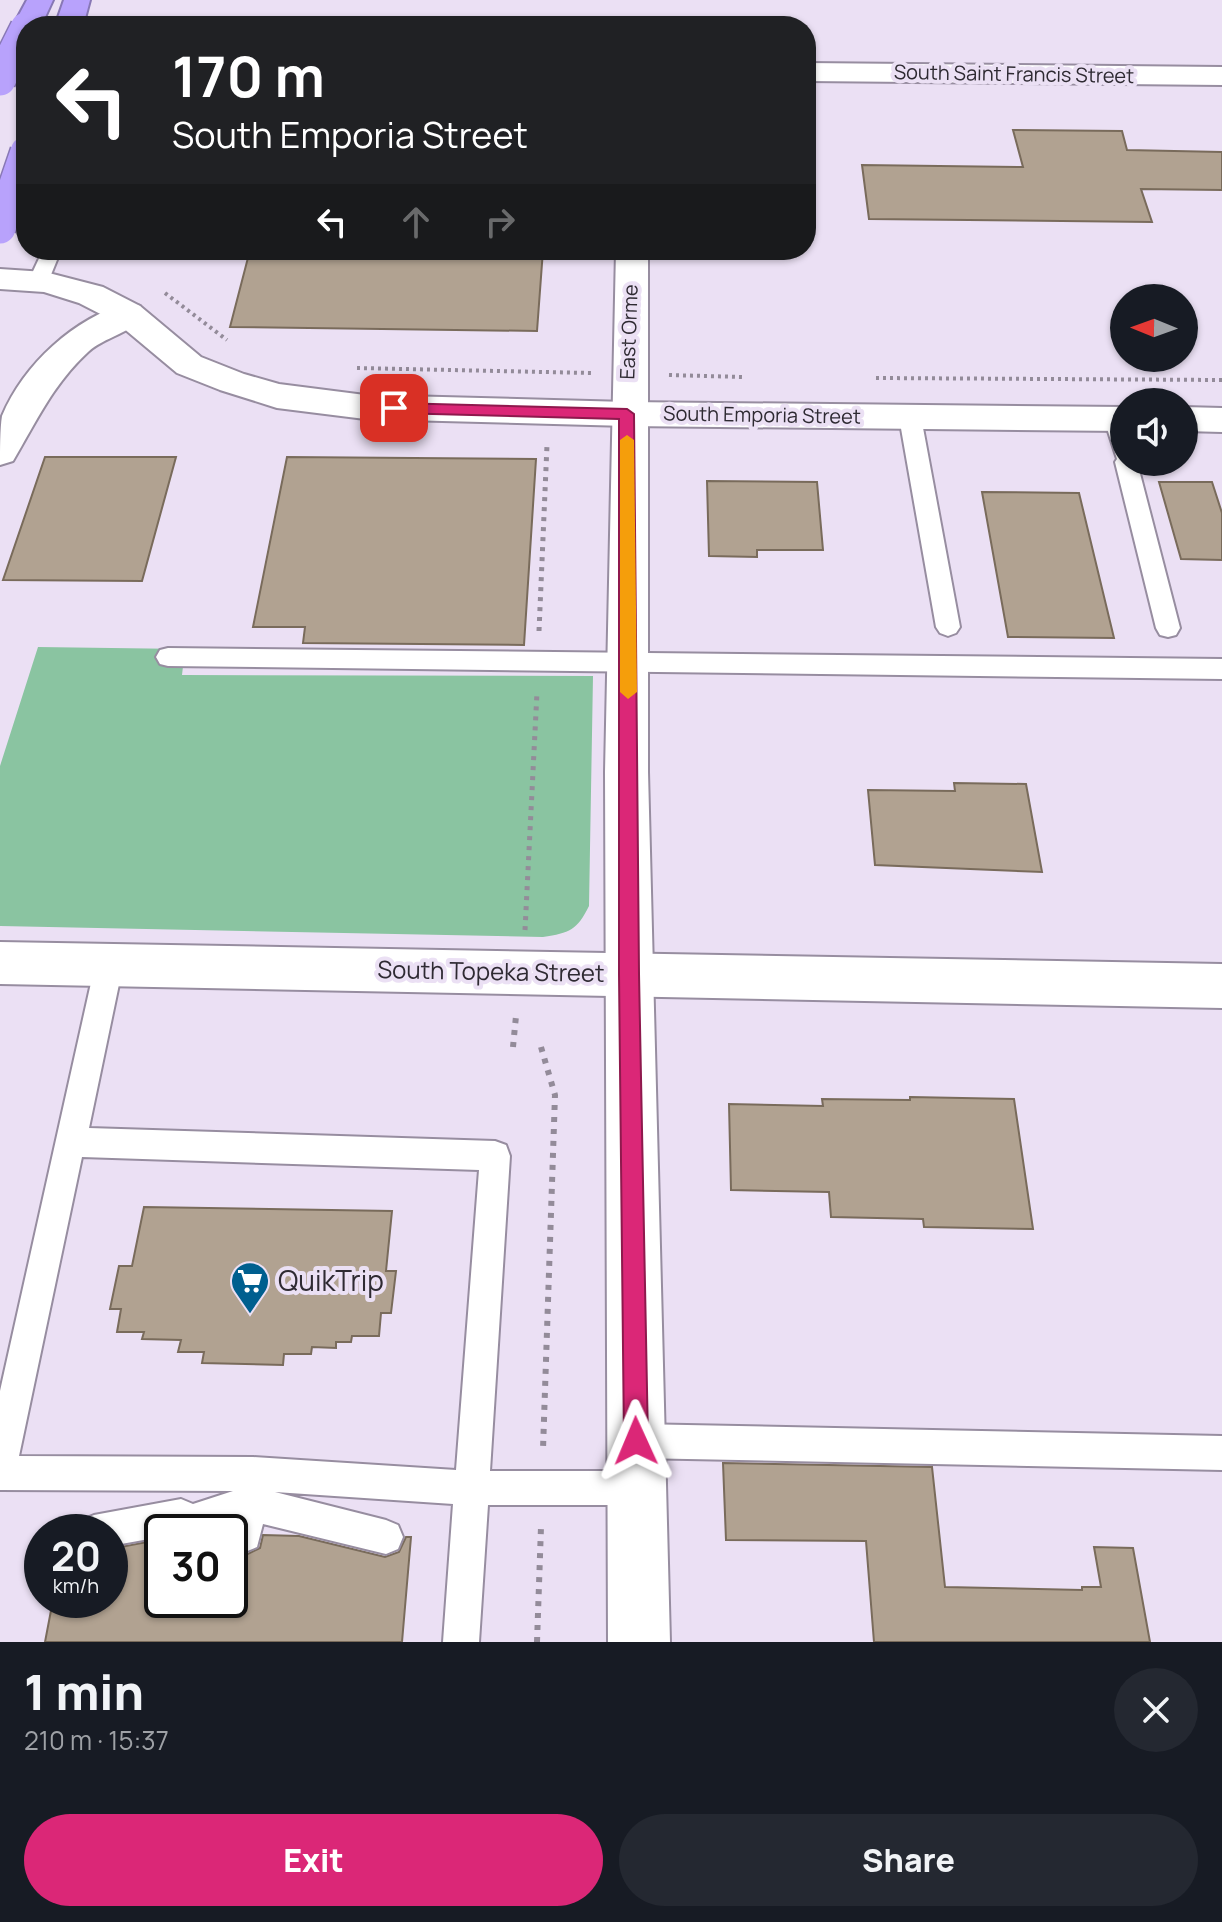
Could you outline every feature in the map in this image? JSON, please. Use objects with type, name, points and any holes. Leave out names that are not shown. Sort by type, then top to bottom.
[{"type":"highway","points":[[0,80],[16,47]]},
{"type":"highway","points":[[0,228],[16,181]]},
{"type":"street","name":"South Saint Francis Street","points":[[816,72],[1222,76]]},
{"type":"street","name":"East Orme","points":[[632,260],[627,414],[629,974],[639,1642]]},
{"type":"street","name":"South Emporia Street","points":[[0,279],[45,266],[128,314],[189,365],[277,396],[365,407],[627,414],[1110,419]]},
{"type":"street","points":[[0,452],[15,421],[42,379],[80,340],[128,314]]},
{"type":"street","points":[[1198,419],[1222,420]]},
{"type":"street","name":"South Topeka Street","points":[[0,963],[1222,986]]},
{"type":"lane","points":[[910,417],[948,627]]},
{"type":"lane","points":[[1130,476],[1168,628]]},
{"type":"lane","points":[[168,657],[1222,669]]},
{"type":"lane","points":[[0,1467],[109,965]]},
{"type":"lane","points":[[70,1142],[495,1156],[461,1642]]},
{"type":"lane","points":[[636,1441],[1222,1453]]},
{"type":"lane","points":[[0,1473],[249,1504],[386,1537]]},
{"type":"lane","points":[[128,1526],[249,1504],[472,1488],[637,1488]]},
{"type":"lane","points":[[219,1514],[249,1504],[325,1536]]},
{"type":"path","points":[[537,1642],[555,1095],[541,1047]]},
{"type":"green space","points":[[38,647],[185,649],[182,675],[593,676],[589,906],[572,929],[543,937],[0,926],[0,766]]},
{"type":"building","points":[[1013,130],[1122,131],[1127,150],[1222,152],[1222,190],[1141,189],[1152,222],[869,219],[862,165],[1023,167]]},
{"type":"building","points":[[247,260],[542,260],[537,331],[230,327]]},
{"type":"building","points":[[45,457],[176,457],[142,581],[3,580]]},
{"type":"building","points":[[287,457],[536,459],[524,645],[303,643],[305,627],[253,627]]},
{"type":"building","points":[[707,481],[817,482],[823,550],[757,550],[757,557],[709,556]]},
{"type":"building","points":[[1159,482],[1212,482],[1222,513],[1222,560],[1181,559]]},
{"type":"building","points":[[982,492],[1079,493],[1114,638],[1008,637]]},
{"type":"building","points":[[954,783],[1026,784],[1042,872],[875,865],[868,790],[955,791]]},
{"type":"building","points":[[910,1097],[1014,1099],[1033,1229],[924,1227],[923,1219],[831,1217],[829,1192],[731,1190],[729,1104],[823,1106],[822,1099],[910,1100]]},
{"type":"building","points":[[144,1207],[392,1211],[386,1271],[396,1271],[391,1313],[381,1313],[379,1336],[352,1336],[351,1342],[336,1342],[336,1348],[312,1347],[311,1354],[284,1354],[283,1365],[202,1363],[204,1352],[178,1352],[181,1340],[142,1339],[144,1332],[117,1332],[121,1309],[110,1309],[119,1266],[132,1266]]},
{"type":"building","points":[[723,1463],[932,1467],[945,1587],[1082,1590],[1082,1587],[1101,1587],[1094,1547],[1133,1548],[1150,1642],[874,1642],[866,1541],[726,1540]]},
{"type":"building","points":[[263,1535],[299,1536],[385,1557],[399,1552],[406,1537],[411,1537],[402,1642],[45,1642],[50,1618],[128,1618],[128,1546],[144,1543],[144,1618],[248,1618],[248,1554],[260,1548]]},
{"type":"slow traffic","points":[[627,440],[628,692]]},
{"type":"place","name":"QuikTrip","points":[[250,1315]]},
{"type":"route","points":[[394,408],[627,414],[629,974],[636,1441]]}]
